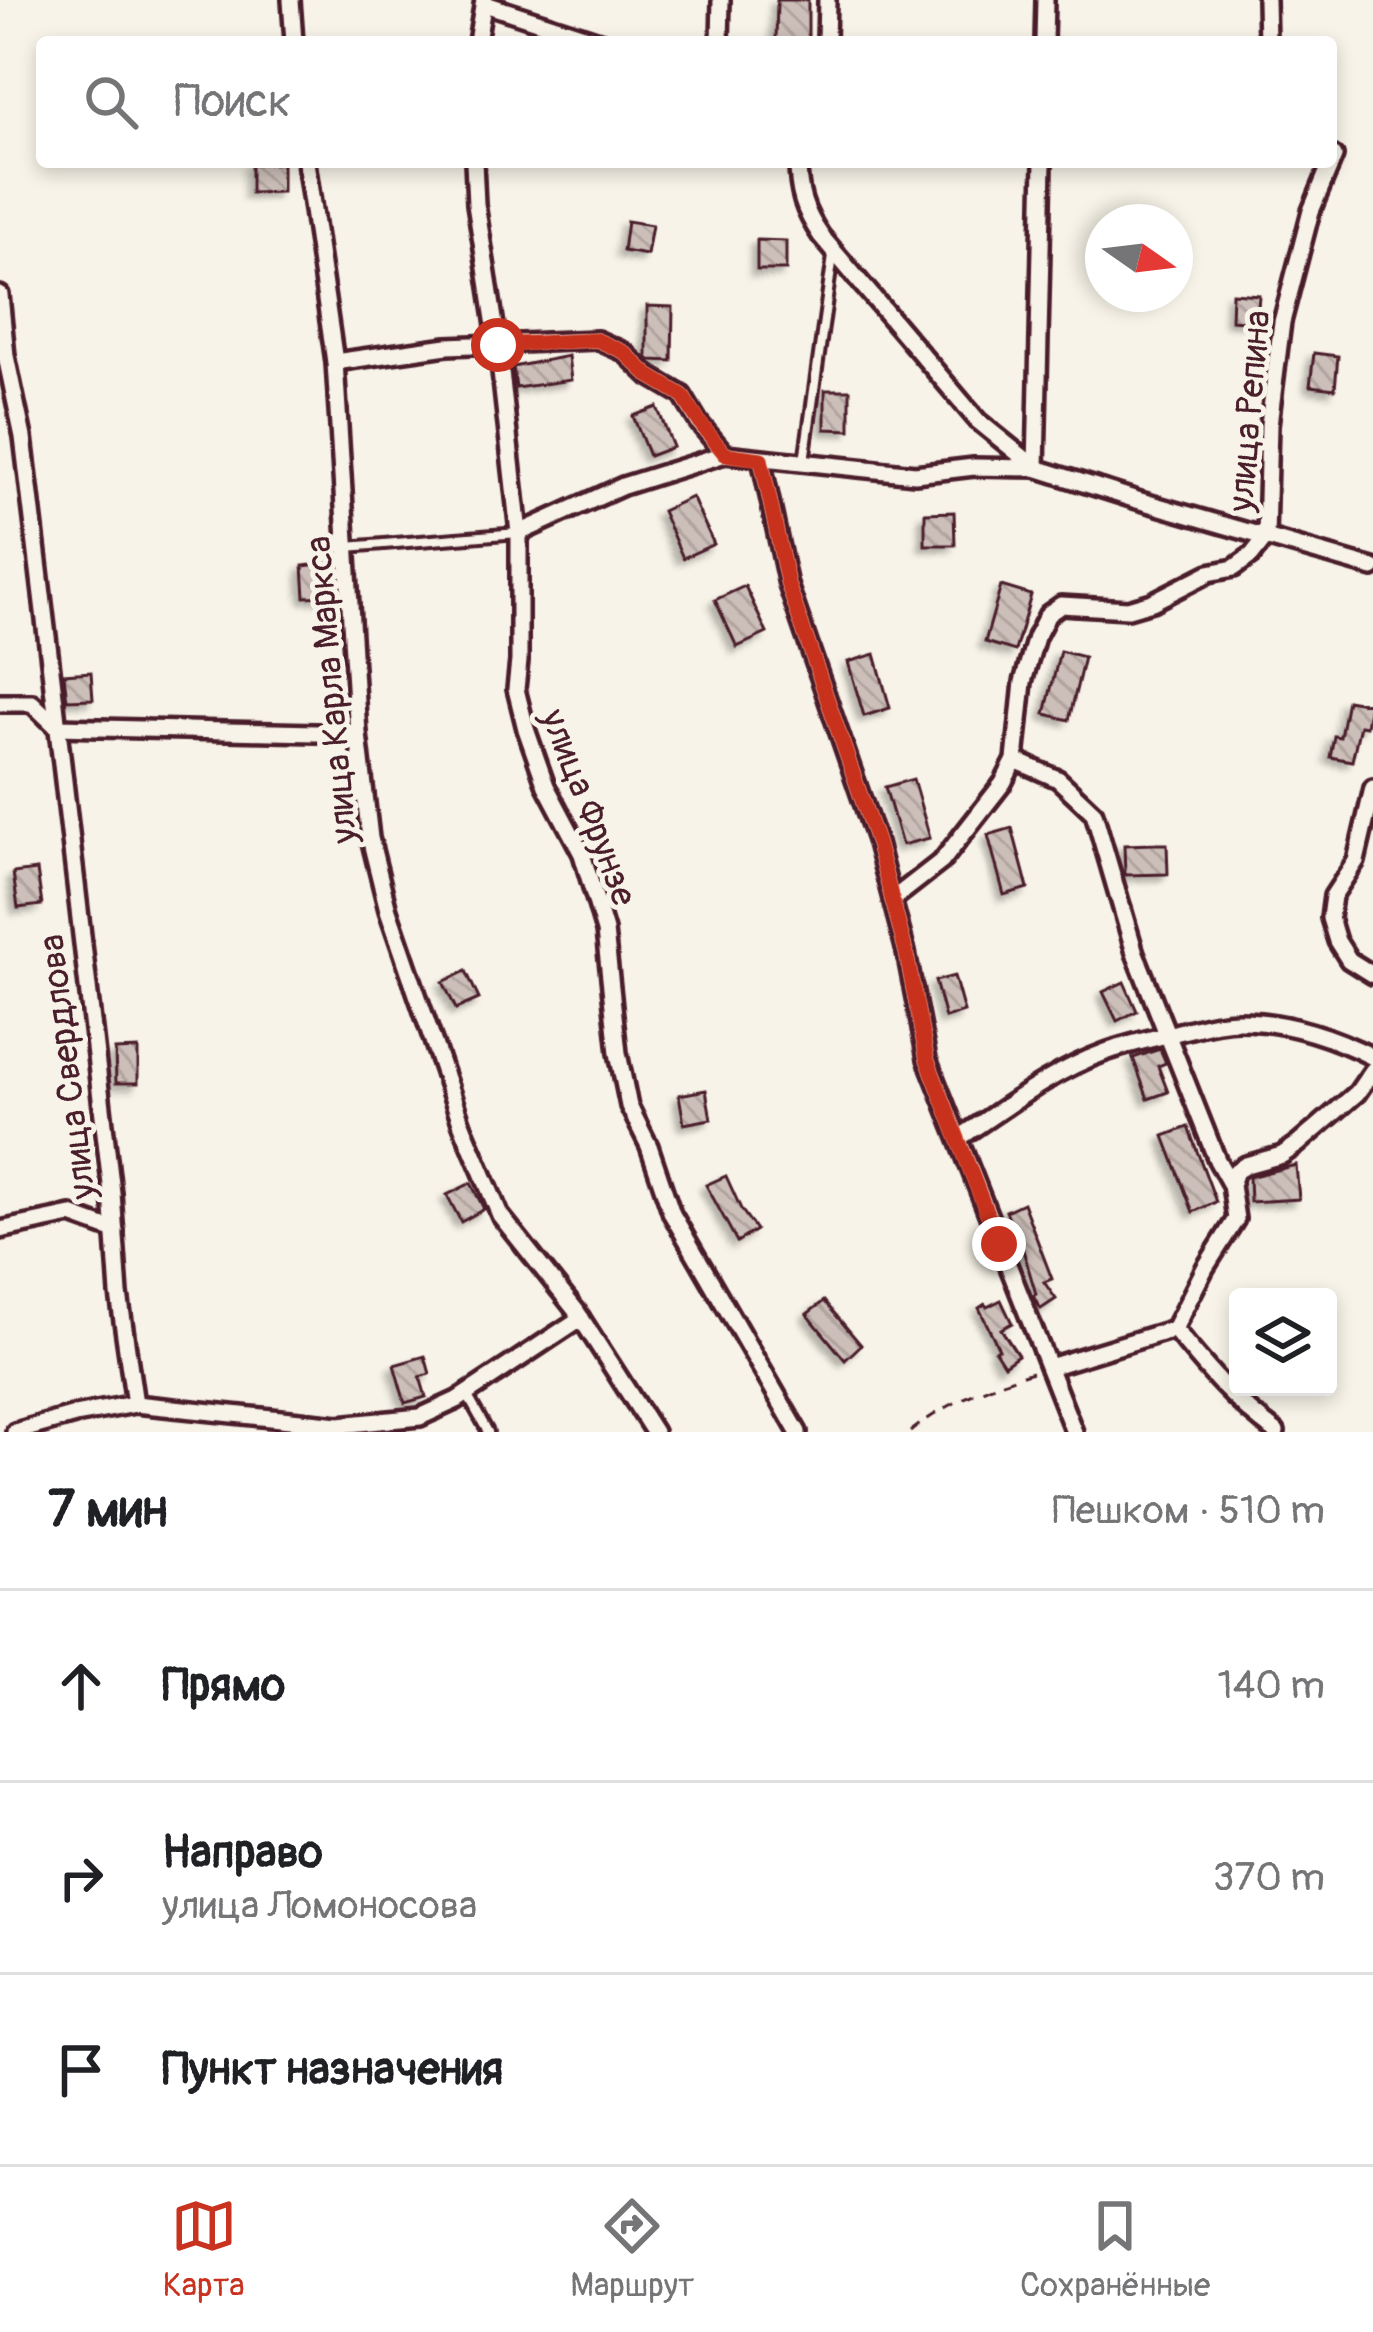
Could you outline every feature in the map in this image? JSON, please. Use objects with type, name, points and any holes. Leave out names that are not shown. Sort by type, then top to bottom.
[{"type":"street","points":[[291,0],[294,36]]},
{"type":"street","points":[[720,36],[721,0]]},
{"type":"street","points":[[826,36],[827,0]]},
{"type":"street","points":[[1044,36],[1045,0]]},
{"type":"street","points":[[1266,0],[1267,36]]},
{"type":"street","points":[[478,36],[485,2],[584,36]]},
{"type":"street","name":"улица Карла Маркса","points":[[307,168],[335,362],[358,734],[370,838],[388,910],[462,1125],[500,1215],[581,1318],[654,1432]]},
{"type":"street","name":"улица Фрунзе","points":[[474,168],[519,532],[516,689],[546,786],[582,854],[604,931],[629,1106],[673,1214],[798,1432]]},
{"type":"street","points":[[797,168],[805,212],[834,251],[978,422],[1036,468]]},
{"type":"street","points":[[1036,468],[1042,168]]},
{"type":"street","name":"улица Репина","points":[[1266,537],[1269,425],[1282,322],[1311,212],[1329,168]]},
{"type":"street","name":"улица Свердлова","points":[[0,295],[6,356],[23,437],[135,1404]]},
{"type":"street","points":[[335,362],[447,346],[597,340],[624,352],[648,375],[682,395],[725,454]]},
{"type":"street","points":[[519,532],[623,486],[725,454],[915,474],[974,467],[1036,468],[1373,568]]},
{"type":"street","points":[[761,459],[788,585],[877,843],[906,952],[927,1059],[1074,1432]]},
{"type":"street","points":[[892,900],[942,861],[1003,783],[1015,760],[1023,682],[1048,614],[1061,605],[1128,609],[1151,602],[1209,573],[1234,568],[1266,537]]},
{"type":"street","points":[[0,703],[32,704],[57,728],[358,734]]},
{"type":"street","points":[[1015,760],[1058,779],[1094,813],[1135,953],[1217,1160],[1232,1185]]},
{"type":"street","points":[[1373,788],[1356,861],[1333,896],[1330,918],[1349,960],[1373,975]]},
{"type":"street","points":[[959,1138],[1062,1072],[1099,1054],[1205,1025],[1274,1024],[1336,1038],[1373,1057]]},
{"type":"street","points":[[1049,1367],[1174,1329],[1236,1219],[1232,1185],[1236,1172],[1298,1144],[1357,1093],[1373,1070]]},
{"type":"street","points":[[0,1230],[71,1215],[115,1232]]},
{"type":"street","points":[[14,1432],[135,1404],[338,1425],[374,1426],[420,1417],[466,1394],[581,1318]]},
{"type":"street","points":[[1174,1329],[1248,1412],[1276,1432]]},
{"type":"lane","points":[[804,462],[834,251]]},
{"type":"lane","points":[[347,547],[519,532]]},
{"type":"lane","points":[[466,1394],[488,1432]]},
{"type":"path","points":[[910,1432],[930,1415],[1008,1379],[1049,1367]]},
{"type":"building","points":[[777,0],[808,0],[808,36],[776,36]]},
{"type":"building","points":[[251,168],[282,168],[282,192],[251,193]]},
{"type":"building","points":[[627,221],[652,225],[647,255],[623,251]]},
{"type":"building","points":[[757,240],[786,241],[786,270],[757,270]]},
{"type":"building","points":[[1232,293],[1259,295],[1257,322],[1231,320]]},
{"type":"building","points":[[647,306],[673,307],[672,361],[647,357]]},
{"type":"building","points":[[1314,353],[1338,356],[1335,389],[1310,386]]},
{"type":"building","points":[[568,356],[571,380],[516,388],[513,367]]},
{"type":"building","points":[[825,390],[850,390],[850,430],[825,429]]},
{"type":"building","points":[[657,407],[673,447],[649,456],[633,416]]},
{"type":"building","points":[[692,497],[714,544],[683,558],[662,511]]},
{"type":"building","points":[[954,512],[955,545],[925,545],[925,513]]},
{"type":"building","points":[[327,563],[330,596],[305,597],[303,566]]},
{"type":"building","points":[[745,586],[767,633],[737,647],[715,600]]},
{"type":"building","points":[[1001,586],[1031,595],[1015,651],[985,642]]},
{"type":"building","points":[[1060,651],[1084,657],[1069,720],[1045,714]]},
{"type":"building","points":[[875,654],[890,708],[864,716],[848,662]]},
{"type":"building","points":[[91,672],[93,699],[67,700],[64,674]]},
{"type":"building","points":[[1347,700],[1370,704],[1352,761],[1330,757],[1334,736],[1340,737]]},
{"type":"building","points":[[913,779],[930,838],[902,845],[885,787]]},
{"type":"building","points":[[1012,828],[1028,888],[1004,895],[988,835]]},
{"type":"building","points":[[1167,844],[1168,874],[1125,875],[1124,845]]},
{"type":"building","points":[[37,870],[42,905],[18,908],[13,873]]},
{"type":"building","points":[[466,971],[479,999],[456,1009],[443,982]]},
{"type":"building","points":[[954,976],[964,1012],[945,1018],[935,981]]},
{"type":"building","points":[[1124,982],[1137,1011],[1117,1021],[1103,992]]},
{"type":"building","points":[[138,1049],[138,1083],[116,1083],[115,1050]]},
{"type":"building","points":[[1160,1049],[1166,1063],[1158,1066],[1168,1092],[1148,1099],[1133,1058]]},
{"type":"building","points":[[706,1090],[711,1119],[684,1124],[679,1095]]},
{"type":"building","points":[[1188,1127],[1216,1202],[1193,1212],[1164,1136]]},
{"type":"building","points":[[1296,1165],[1299,1199],[1250,1202],[1249,1177]]},
{"type":"building","points":[[726,1176],[756,1230],[737,1242],[706,1185]]},
{"type":"building","points":[[471,1183],[484,1209],[461,1222],[447,1195]]},
{"type":"building","points":[[1023,1203],[1052,1279],[1044,1282],[1056,1299],[1041,1309],[1006,1211]]},
{"type":"building","points":[[1001,1300],[1012,1323],[1001,1329],[1018,1355],[1004,1365],[979,1308]]},
{"type":"building","points":[[824,1301],[861,1345],[845,1360],[807,1314]]},
{"type":"building","points":[[425,1356],[430,1374],[420,1377],[426,1397],[405,1403],[394,1365]]},
{"type":"route","points":[[498,345],[597,340],[624,352],[648,375],[682,395],[725,454],[761,459],[788,585],[877,843],[906,952],[927,1059],[999,1244]]}]
